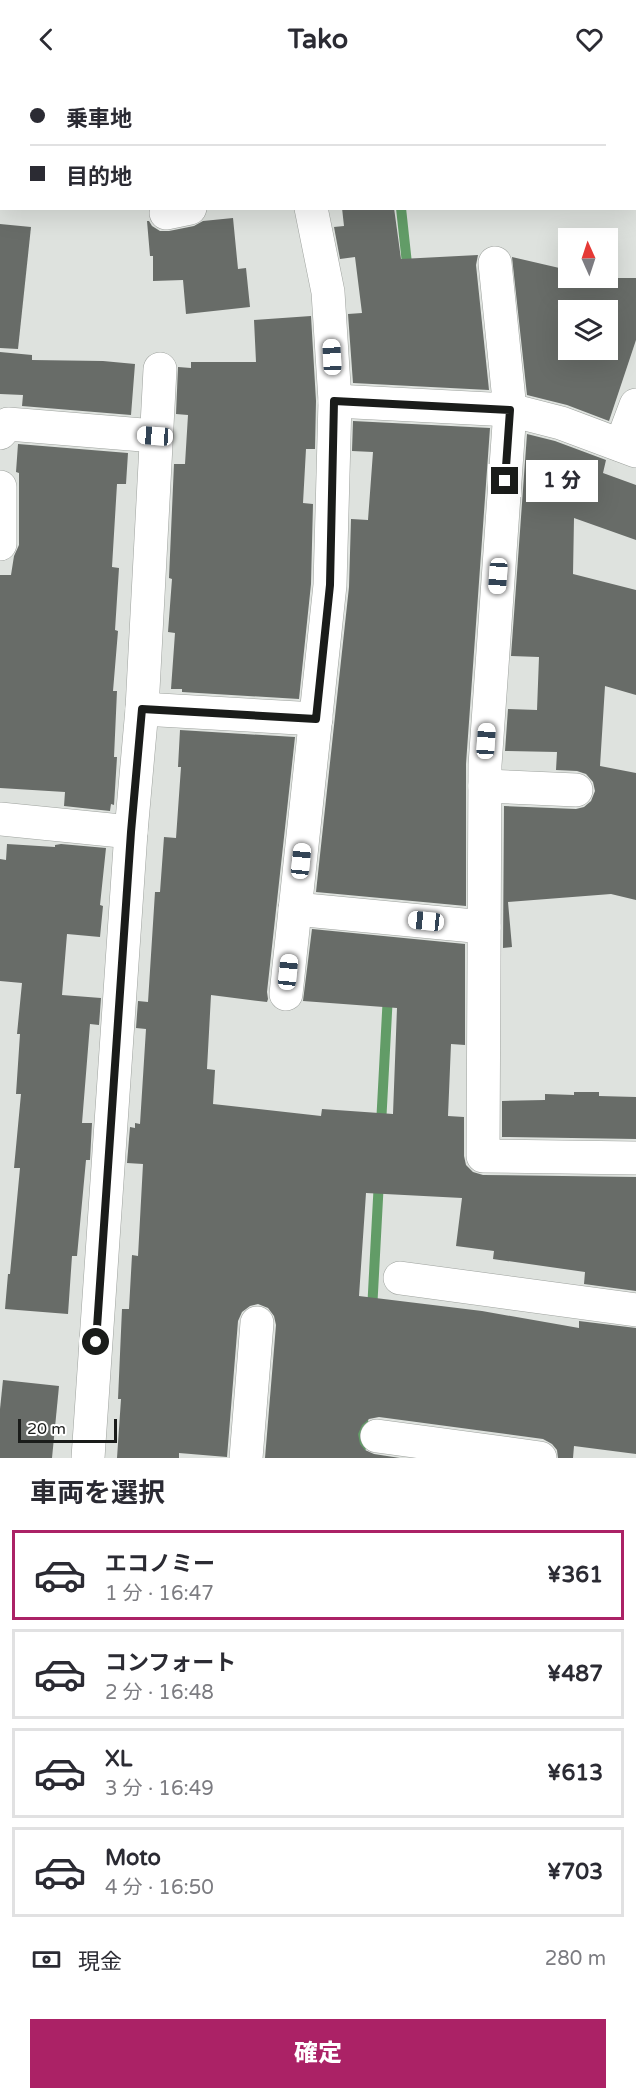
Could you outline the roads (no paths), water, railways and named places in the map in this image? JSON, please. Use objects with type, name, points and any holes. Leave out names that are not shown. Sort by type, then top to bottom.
[{"type":"street","points":[[286,994],[330,585],[334,401],[328,292],[311,210]]},
{"type":"street","points":[[495,263],[510,410],[486,753],[483,1156],[636,1158]]},
{"type":"street","points":[[88,1458],[131,832],[142,709],[160,369]]},
{"type":"street","points":[[334,401],[510,410],[561,423],[628,448],[636,405]]},
{"type":"street","points":[[0,433],[8,424],[155,436]]},
{"type":"street","points":[[0,487],[0,544]]},
{"type":"street","points":[[142,709],[316,719]]},
{"type":"street","points":[[485,786],[576,790]]},
{"type":"street","points":[[0,819],[131,832]]},
{"type":"street","points":[[295,909],[484,927]]},
{"type":"street","points":[[400,1278],[636,1310]]},
{"type":"street","points":[[246,1458],[257,1323]]},
{"type":"street","points":[[377,1436],[536,1458]]},
{"type":"waterway","points":[[401,210],[408,273]]},
{"type":"waterway","points":[[381,1125],[388,994]]},
{"type":"waterway","points":[[372,1311],[379,1180]]},
{"type":"waterway","points":[[360,1458],[364,1410]]}]
